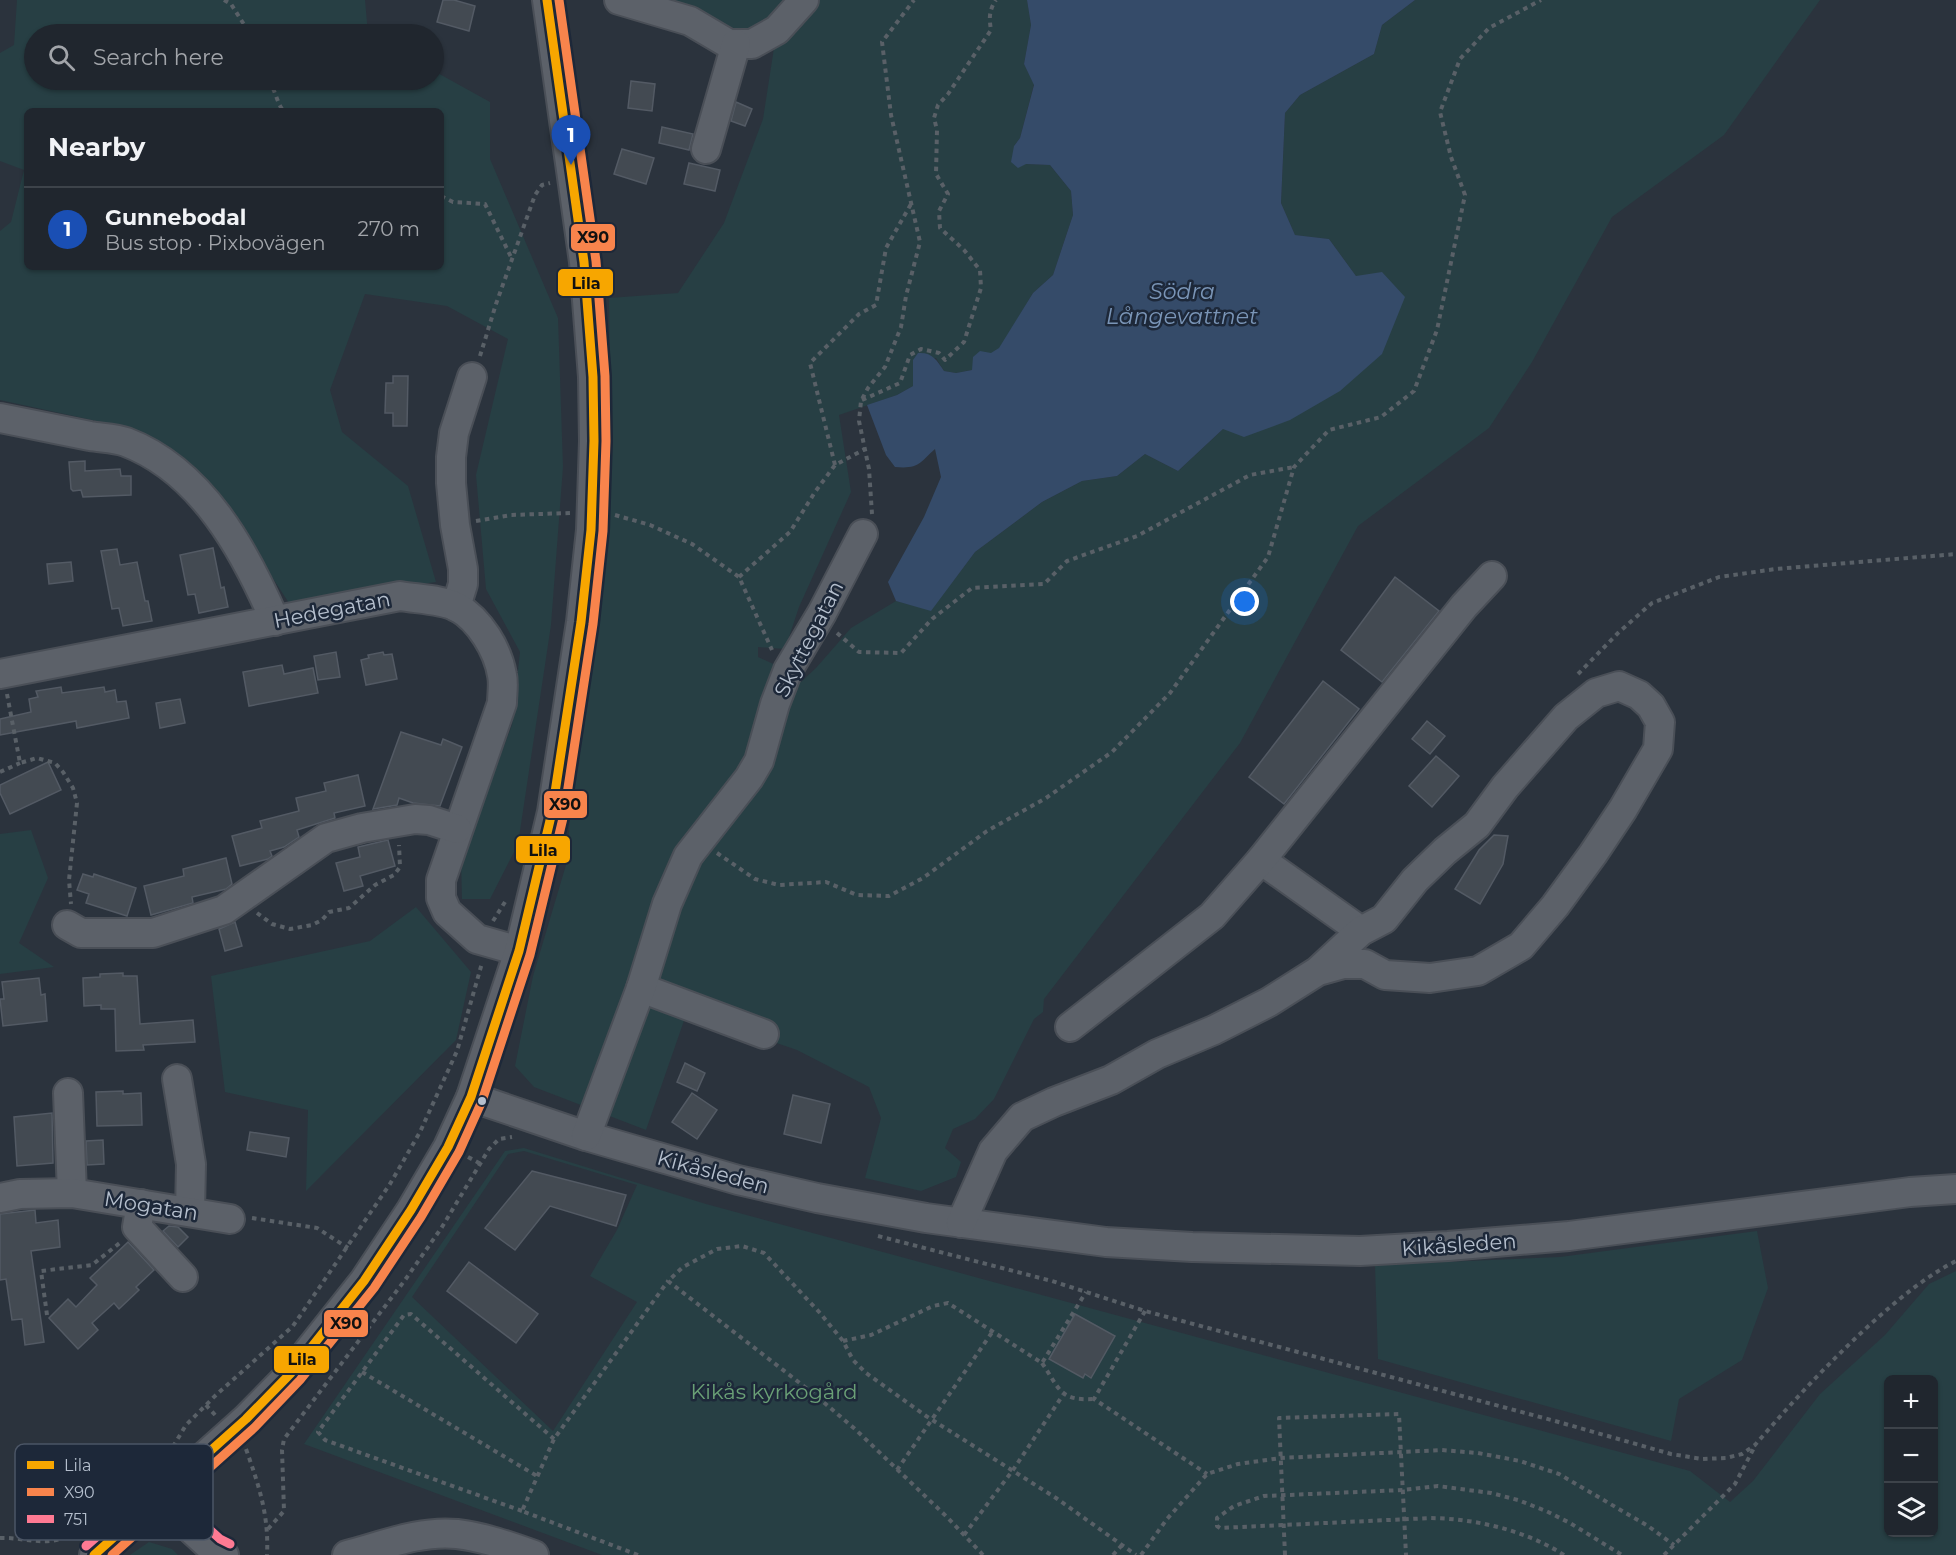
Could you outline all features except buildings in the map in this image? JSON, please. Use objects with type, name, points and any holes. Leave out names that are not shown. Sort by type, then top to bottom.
[{"type":"street","points":[[213,1449],[291,1373],[364,1281],[411,1210],[448,1147],[471,1097],[519,951],[552,812],[581,622],[591,530],[594,441],[593,377],[584,262],[547,0]]},
{"type":"street","points":[[619,0],[690,21],[729,44],[752,44],[777,30],[804,0]]},
{"type":"street","points":[[706,149],[736,44]]},
{"type":"street","points":[[456,607],[463,584],[463,569],[455,525],[451,483],[454,433],[472,377]]},
{"type":"street","points":[[0,418],[125,442],[162,460],[188,480],[227,530],[254,576],[275,621]]},
{"type":"street","name":"Skyttegatan","points":[[586,1136],[641,988],[667,904],[688,856],[749,778],[759,761],[775,704],[794,660],[822,613],[863,534]]},
{"type":"street","points":[[1070,1027],[1212,916],[1261,860],[1464,606],[1492,576]]},
{"type":"street","name":"Hedegatan","points":[[1,673],[400,596],[436,601],[456,607],[484,631],[498,660],[503,677],[502,703],[441,880],[441,898],[447,912],[477,939],[519,951]]},
{"type":"street","points":[[961,1223],[993,1150],[1022,1117],[1111,1080],[1157,1054],[1214,1030],[1269,1002],[1318,971],[1361,931],[1384,919],[1415,880],[1477,825],[1513,777],[1566,717],[1596,693],[1619,686],[1639,695],[1651,706],[1660,722],[1658,749],[1623,809],[1593,854],[1555,906],[1521,946],[1478,971],[1430,978],[1385,975],[1365,964],[1343,964],[1318,971]]},
{"type":"street","points":[[67,925],[81,933],[153,933],[224,910],[326,838],[362,828],[415,819],[429,820],[458,829]]},
{"type":"street","points":[[1261,860],[1361,931]]},
{"type":"street","points":[[641,988],[764,1034]]},
{"type":"street","points":[[177,1078],[190,1164],[190,1211]]},
{"type":"street","points":[[68,1093],[72,1193]]},
{"type":"street","name":"Kikåsleden","points":[[471,1097],[586,1136],[738,1180],[828,1200],[961,1223],[1106,1242],[1192,1247],[1360,1251],[1569,1236],[1898,1194],[1956,1189]]},
{"type":"street","name":"Mogatan","points":[[0,1198],[20,1194],[72,1193],[230,1219]]},
{"type":"street","points":[[141,1204],[137,1227],[183,1277]]},
{"type":"street","points":[[347,1555],[422,1535],[456,1533],[504,1550],[534,1555]]},
{"type":"street","points":[[94,1555],[111,1540]]},
{"type":"street","points":[[203,1540],[224,1555]]},
{"type":"path","points":[[224,0],[231,4],[244,24]]},
{"type":"path","points":[[863,534],[872,512],[869,469],[859,421],[861,401],[885,367],[901,327],[906,296],[920,242],[891,115],[882,42],[914,0]]},
{"type":"path","points":[[861,401],[900,383],[910,355],[921,350],[939,353],[945,360],[964,342],[981,288],[980,270],[964,250],[940,228],[939,211],[948,194],[936,174],[937,130],[934,118],[938,105],[987,38],[991,30],[989,20],[991,7],[996,0]]},
{"type":"path","points":[[702,840],[755,879],[779,885],[826,882],[857,896],[890,896],[923,878],[987,831],[1046,798],[1112,752],[1170,693],[1268,557],[1294,467],[1329,430],[1381,417],[1414,391],[1437,330],[1465,195],[1451,157],[1440,112],[1460,59],[1489,28],[1541,0]]},
{"type":"path","points":[[274,90],[281,108]]},
{"type":"path","points":[[472,377],[535,195],[542,185],[550,183]]},
{"type":"path","points":[[444,198],[453,202],[484,204],[512,260]]},
{"type":"path","points":[[835,465],[810,363],[859,314],[876,305],[886,249],[912,204]]},
{"type":"path","points":[[739,577],[789,532],[814,492],[835,465],[865,449]]},
{"type":"path","points":[[822,613],[837,633],[859,652],[901,653],[932,620],[972,588],[1044,584],[1067,561],[1137,536],[1250,475],[1294,467]]},
{"type":"path","points":[[455,525],[511,515],[573,513]]},
{"type":"path","points":[[611,514],[650,525],[692,544],[739,577],[774,654],[794,660]]},
{"type":"path","points":[[1,673],[20,763]]},
{"type":"path","points":[[0,772],[37,758],[55,763],[73,788],[76,802],[69,880],[72,910],[67,925]]},
{"type":"path","points":[[238,900],[272,924],[290,929],[312,925],[322,920],[329,912],[349,908],[375,885],[394,875],[400,867],[399,823]]},
{"type":"path","points":[[474,960],[482,967]]},
{"type":"path","points":[[268,1528],[284,1512],[282,1450],[284,1438],[405,1280],[442,1227],[489,1149],[499,1139],[522,1137]]},
{"type":"path","points":[[230,1219],[252,1218],[317,1228],[348,1248]]},
{"type":"path","points":[[874,1235],[1086,1292],[1145,1311],[1555,1420],[1671,1454],[1702,1459],[1726,1458],[1742,1454],[1755,1445],[1836,1355],[1900,1298],[1934,1272],[1956,1261]]},
{"type":"path","points":[[522,1511],[554,1439],[668,1281],[683,1267],[717,1249],[742,1246],[764,1252],[843,1341],[853,1360],[866,1373],[932,1420],[1056,1498],[1136,1555]]},
{"type":"path","points":[[47,1316],[41,1271],[92,1265],[100,1260]]},
{"type":"path","points":[[668,1281],[814,1394],[897,1470],[983,1555]]},
{"type":"path","points":[[1042,1363],[1086,1292]]},
{"type":"path","points":[[843,1341],[871,1335],[933,1306],[948,1304],[1042,1363],[1063,1395],[1076,1400],[1094,1399],[1208,1474]]},
{"type":"path","points":[[1094,1399],[1145,1311]]},
{"type":"path","points":[[554,1439],[411,1314],[404,1315],[318,1432],[325,1440],[638,1555]]},
{"type":"path","points":[[897,1470],[993,1331]]},
{"type":"path","points":[[362,1372],[537,1476]]},
{"type":"path","points":[[964,1535],[1013,1470],[1063,1395]]},
{"type":"path","points":[[1285,1555],[1279,1418],[1399,1414],[1406,1555]]},
{"type":"path","points":[[1664,1555],[1735,1484],[1755,1445]]},
{"type":"path","points":[[246,1448],[261,1491],[268,1528],[267,1555]]},
{"type":"path","points":[[1141,1555],[1167,1518],[1208,1474],[1238,1464],[1281,1458],[1442,1450],[1478,1452],[1520,1461],[1559,1474],[1648,1526],[1674,1545]]},
{"type":"path","points":[[1564,1555],[1529,1537],[1463,1519],[1431,1518],[1221,1528],[1217,1526],[1217,1518],[1234,1506],[1264,1496],[1402,1490],[1438,1486],[1491,1493],[1518,1500],[1570,1523],[1622,1555]]},
{"type":"path","points":[[1113,1555],[1122,1545]]},
{"type":"green space","points":[[17,0],[365,0],[367,24],[24,24],[24,90],[444,90],[444,77],[490,102],[490,159],[558,318],[563,467],[551,625],[518,844],[490,899],[462,899],[461,860],[512,725],[520,652],[486,589],[476,475],[508,339],[447,306],[365,294],[330,390],[342,432],[408,486],[436,582],[289,603],[232,516],[124,427],[0,400],[0,231],[11,222],[24,170],[0,161],[0,53],[14,45]]},
{"type":"green space","points":[[638,0],[1027,0],[1031,25],[1024,64],[1034,84],[1020,138],[1014,146],[1026,164],[1050,165],[1071,191],[1073,215],[1053,275],[1033,293],[1000,348],[972,370],[956,373],[944,371],[936,358],[913,360],[913,386],[897,395],[839,415],[851,492],[799,607],[785,649],[758,647],[758,657],[784,669],[801,682],[851,628],[896,601],[931,610],[975,552],[1042,502],[1082,481],[1117,476],[1145,454],[1178,471],[1223,429],[1356,276],[1329,239],[1295,235],[1281,203],[1285,113],[1300,95],[1374,54],[1382,25],[1415,0],[1820,0],[1724,135],[1612,217],[1532,362],[1489,428],[1358,526],[1240,743],[1044,999],[1043,1012],[1034,1019],[994,1099],[975,1119],[953,1129],[945,1148],[961,1162],[956,1177],[921,1191],[865,1178],[881,1118],[869,1087],[797,1050],[687,1012],[646,1130],[534,1087],[515,1066],[533,976],[566,865],[571,809],[588,702],[611,488],[609,298],[678,293],[724,223],[763,119],[774,48]]},
{"type":"green space","points":[[31,830],[48,878],[19,943],[54,967],[0,974],[0,834]]},
{"type":"green space","points":[[416,907],[471,972],[456,1040],[306,1191],[308,1110],[225,1092],[211,976],[370,941]]},
{"type":"green space","name":"Kikås kyrkogård","points":[[524,1148],[706,1204],[1690,1471],[1730,1502],[1753,1481],[1820,1394],[1885,1335],[1929,1284],[1956,1271],[1956,1555],[602,1555],[304,1444],[505,1151]],"holes":[[[524,1151],[637,1185],[617,1230],[590,1276],[637,1302],[553,1431],[412,1297],[508,1154]]]},
{"type":"green space","points":[[1757,1231],[1768,1288],[1742,1360],[1679,1399],[1671,1441],[1378,1359],[1375,1265],[1560,1257]]},
{"type":"green space","points":[[149,1542],[172,1549],[178,1555],[130,1555]]},
{"type":"water","name":"Södra Långevattnet","points":[[1027,0],[1415,0],[1382,25],[1374,54],[1300,95],[1285,113],[1281,203],[1295,235],[1329,239],[1356,276],[1382,272],[1405,297],[1382,354],[1340,391],[1290,420],[1244,437],[1223,429],[1178,471],[1145,454],[1117,476],[1082,481],[1042,502],[975,552],[931,611],[896,601],[888,582],[924,517],[941,477],[935,449],[914,466],[895,467],[886,455],[867,405],[897,395],[913,386],[913,360],[918,353],[931,355],[944,371],[956,373],[972,370],[973,357],[980,351],[991,353],[999,348],[1033,293],[1053,275],[1073,215],[1071,191],[1050,165],[1026,164],[1018,168],[1011,162],[1034,85],[1024,64],[1031,25]]},
{"type":"transit line","name":"Lila","points":[[213,1449],[291,1373],[364,1281],[411,1210],[448,1147],[471,1097],[519,951],[552,812],[581,622],[591,530],[594,441],[593,377],[584,262],[547,0]]},
{"type":"transit line","name":"X90","points":[[213,1465],[255,1427],[300,1380],[374,1288],[421,1217],[459,1152],[482,1101],[530,955],[564,814],[593,624],[603,531],[606,441],[605,376],[596,261],[559,0]]},
{"type":"transit line","name":"751","points":[[213,1533],[230,1544]]},
{"type":"transit line","name":"751","points":[[86,1546],[93,1540]]},
{"type":"transit line","name":"Lila","points":[[94,1555],[111,1540]]},
{"type":"transit line","name":"X90","points":[[112,1555],[129,1540]]},
{"type":"place","name":"Gunnebodal","points":[[571,165]]}]
